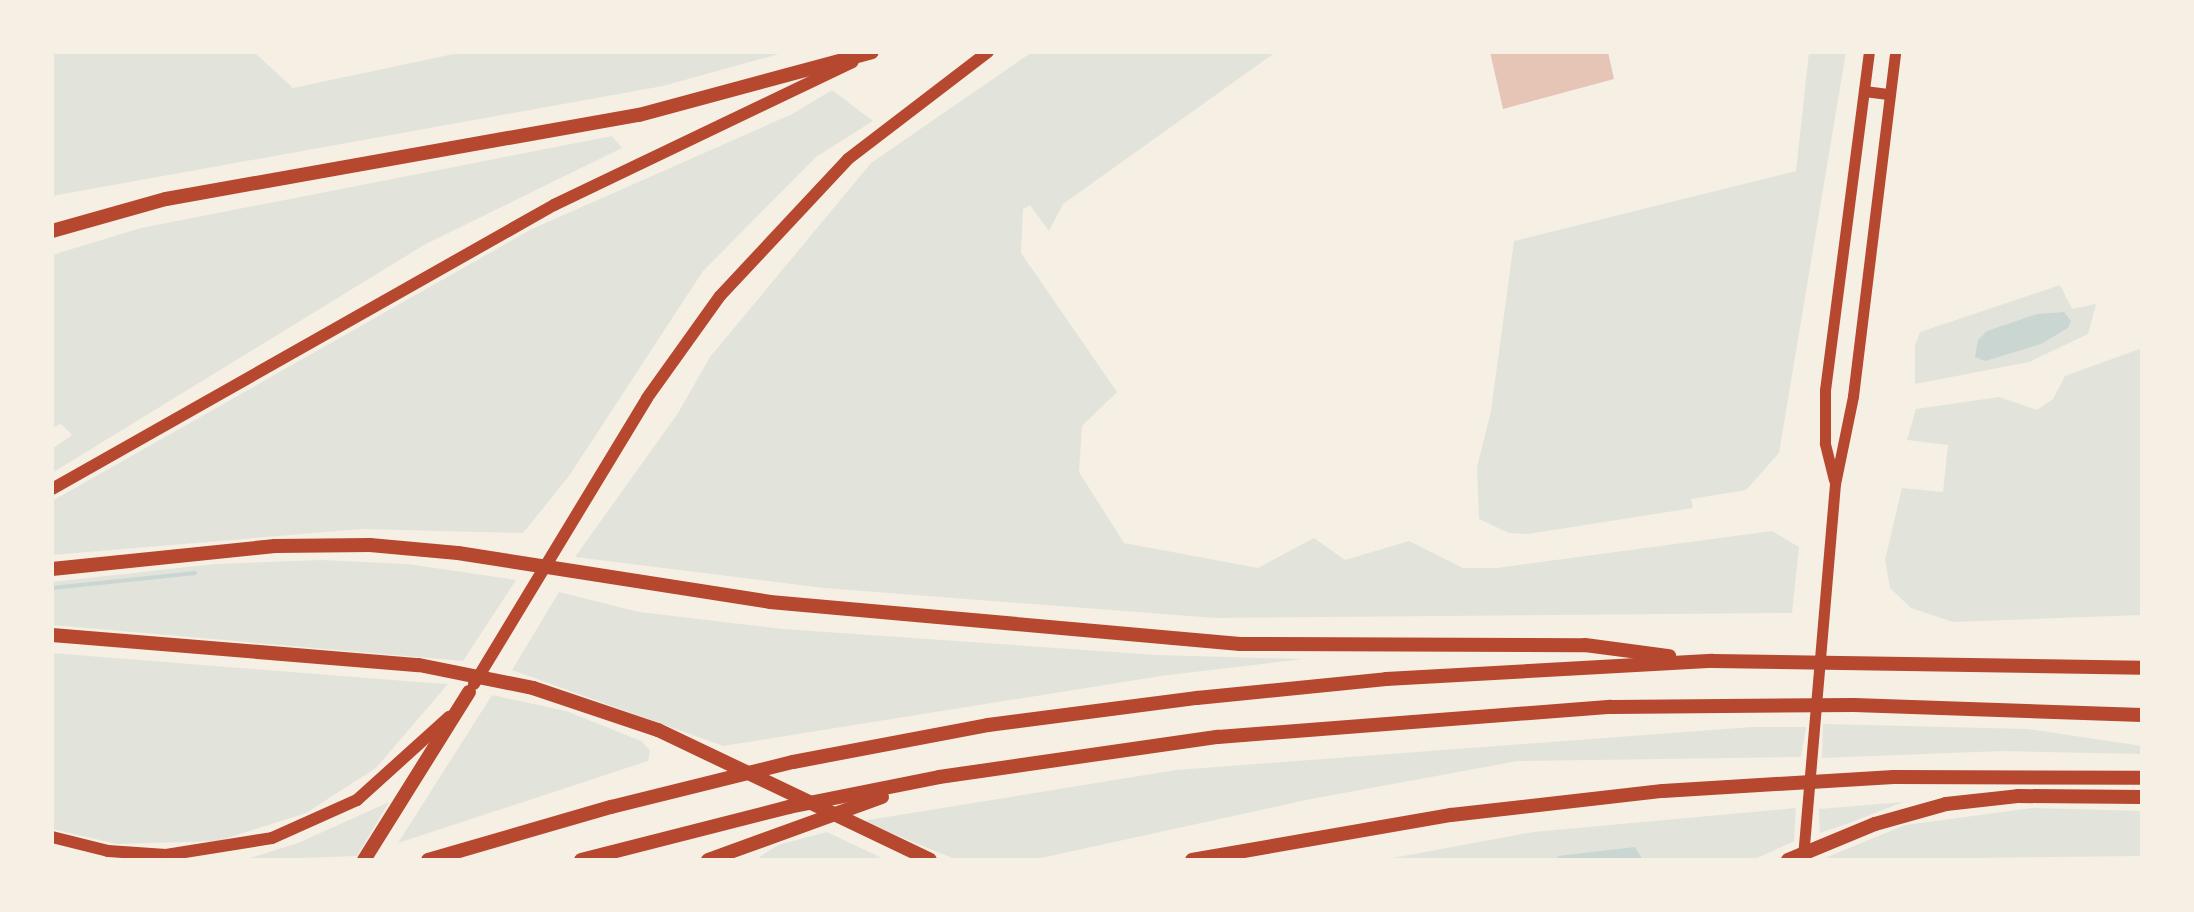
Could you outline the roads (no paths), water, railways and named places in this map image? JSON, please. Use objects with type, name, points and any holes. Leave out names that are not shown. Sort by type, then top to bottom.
[{"type":"highway","points":[[52,231],[166,199],[639,115],[872,52]]},
{"type":"highway","points":[[52,569],[275,546],[370,545],[458,553],[770,602],[1002,623],[1302,648],[1585,645],[1713,661]]},
{"type":"highway","points":[[52,635],[419,665],[533,688],[658,730],[930,860]]},
{"type":"highway","points":[[428,860],[694,785],[988,725],[1310,686],[1713,661],[1856,660],[2142,668]]},
{"type":"highway","points":[[364,860],[469,692]]},
{"type":"highway","points":[[581,860],[789,807],[939,777],[1218,737],[1611,707],[1854,705],[2142,715]]},
{"type":"highway","points":[[708,860],[939,777]]},
{"type":"highway","points":[[1192,860],[1532,804],[1849,779],[2142,778]]},
{"type":"highway","points":[[1788,860],[1854,832],[1920,810],[1993,798],[2142,797]]},
{"type":"main road","points":[[52,489],[554,205],[872,52]]},
{"type":"main road","points":[[52,837],[108,851],[166,855],[221,850],[285,833],[334,814],[374,787],[428,740],[469,692],[670,363],[778,228],[888,126],[988,52]]},
{"type":"main road","points":[[1835,484],[1825,443],[1825,390],[1869,52]]},
{"type":"main road","points":[[1803,860],[1835,484],[1853,396],[1895,52]]},
{"type":"main road","points":[[1864,91],[1890,94]]},
{"type":"waterway","points":[[52,588],[195,573]]}]
